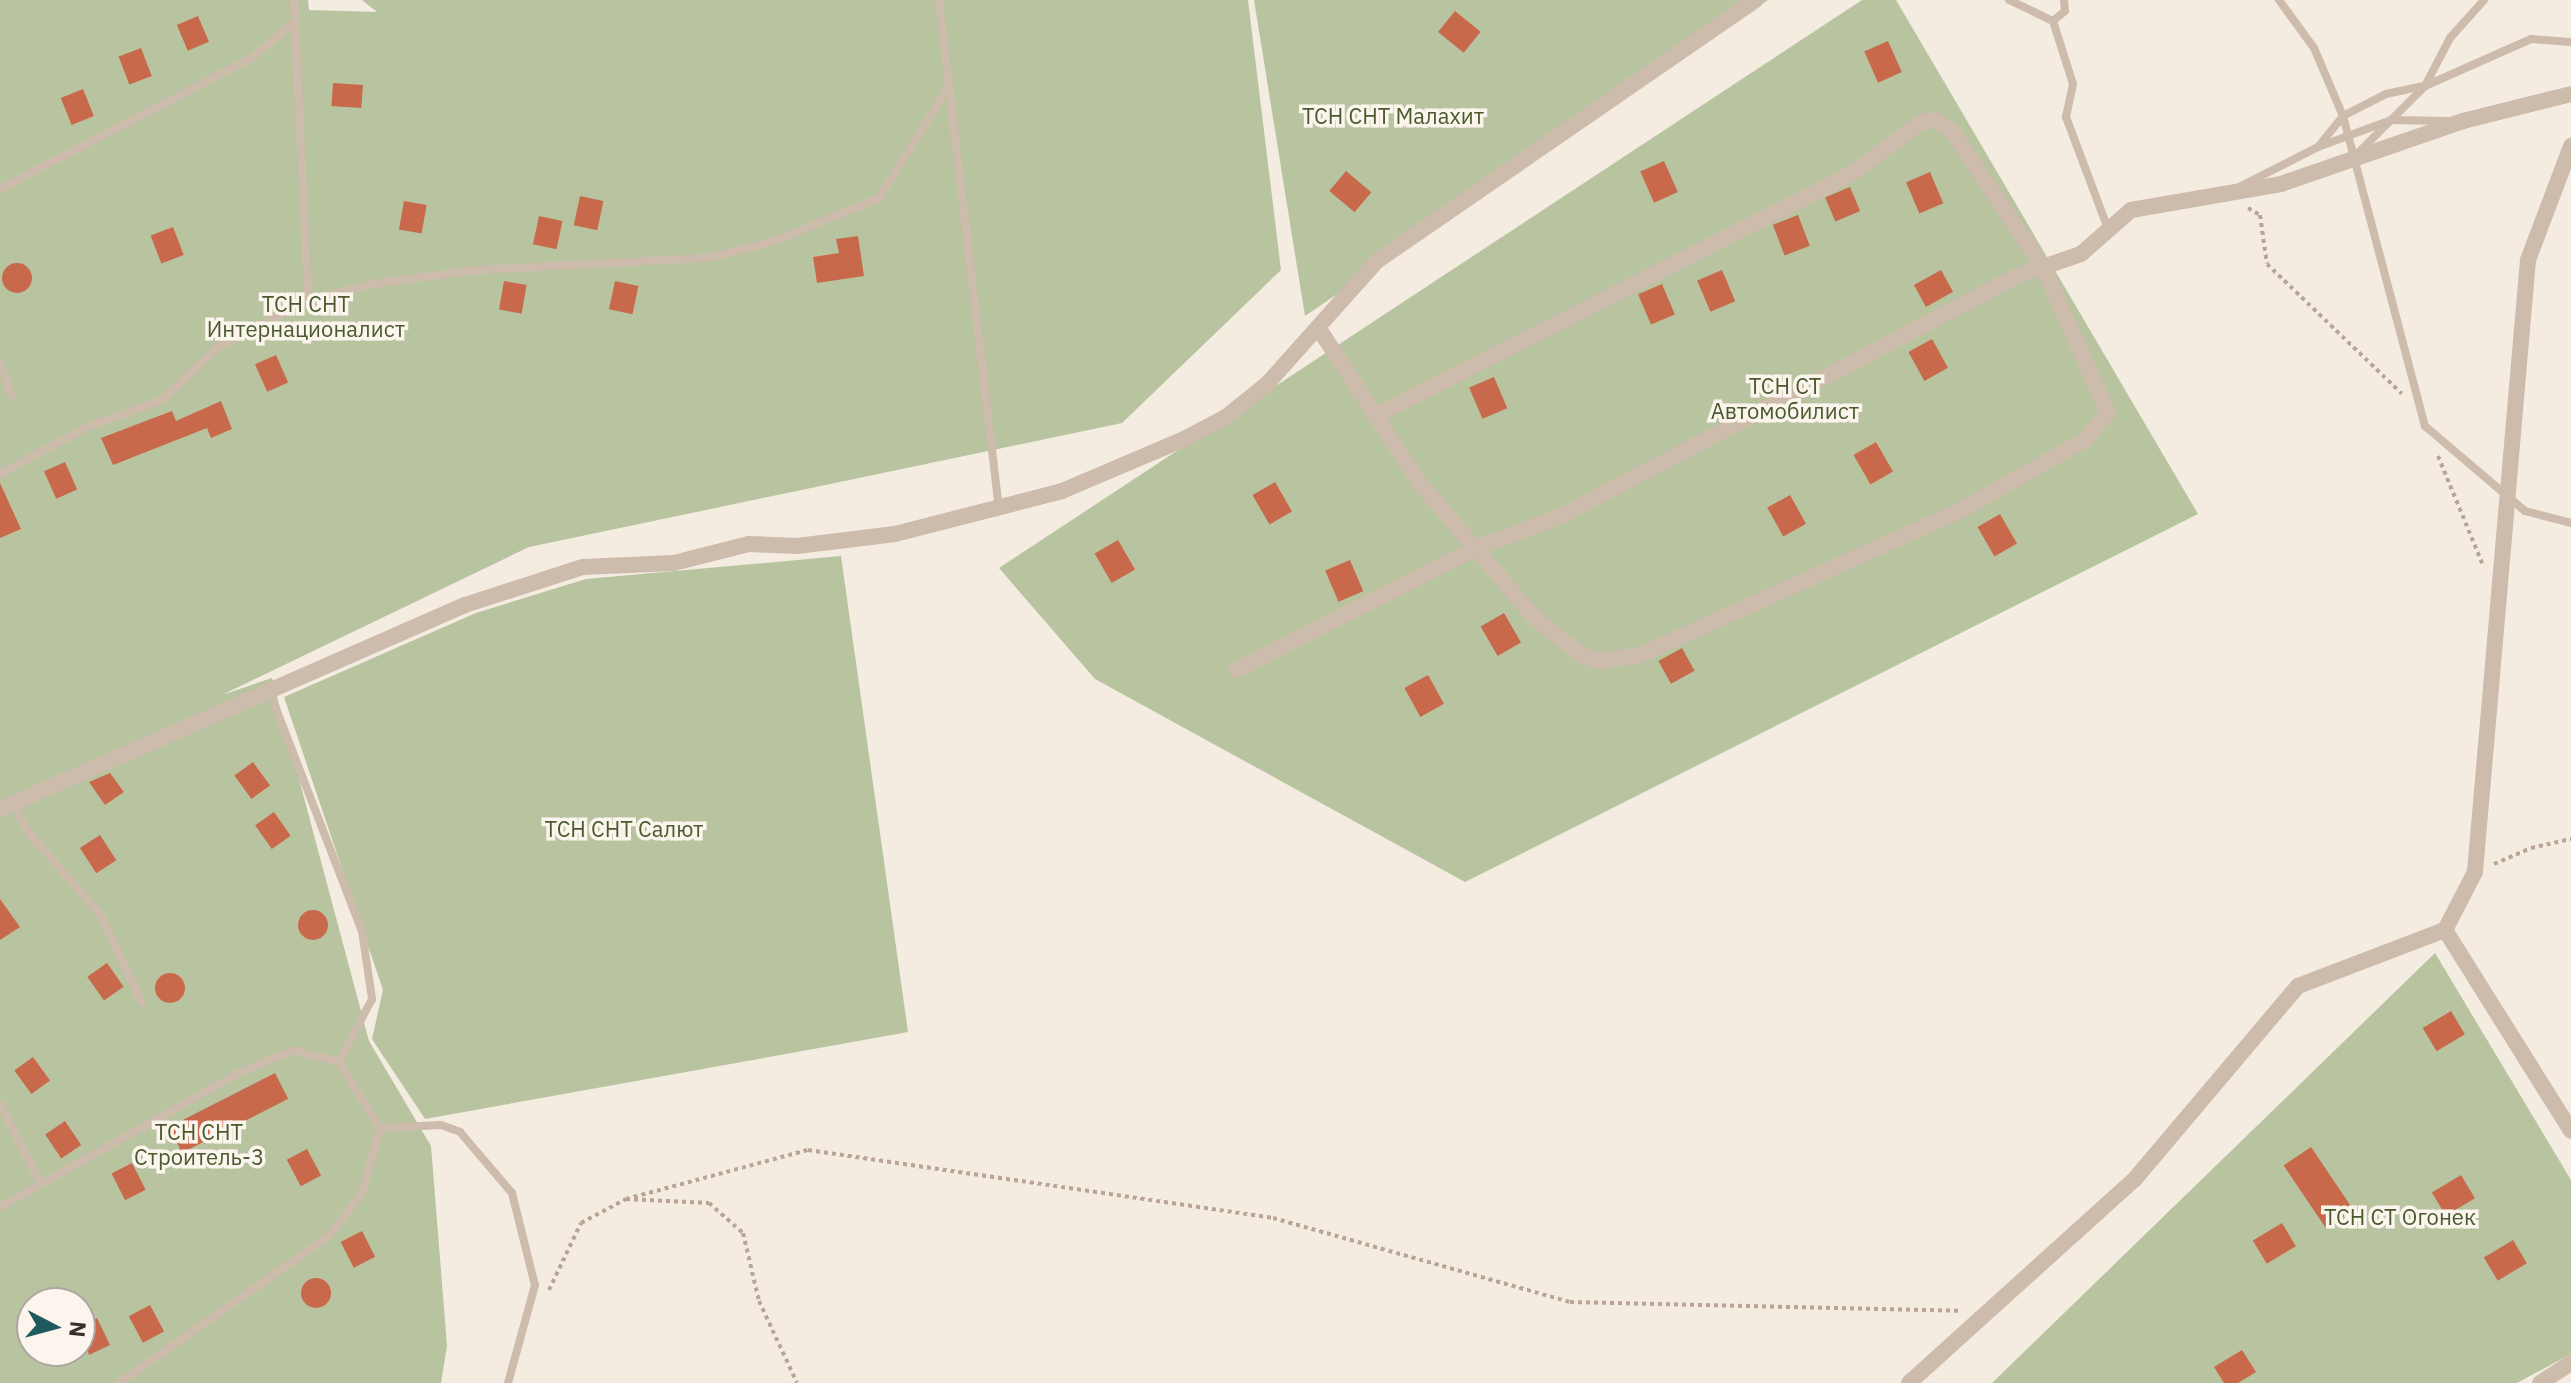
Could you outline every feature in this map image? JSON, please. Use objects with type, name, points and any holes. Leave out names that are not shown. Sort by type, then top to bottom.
[{"type":"street","points":[[6,806],[465,605],[583,567],[674,563],[749,544],[797,546],[895,534],[1062,491],[1226,417],[1267,384],[1377,261],[1756,0]]},
{"type":"street","points":[[1236,670],[1476,548],[1559,517],[2003,283],[2081,254],[2131,210],[2281,184],[2463,121],[2571,94]]},
{"type":"street","points":[[1319,329],[1419,482],[1532,615],[1581,655],[1621,661],[1959,511],[2085,440],[2108,413],[2043,267],[1948,126],[1927,120],[1851,174],[1377,415]]},
{"type":"street","points":[[1909,1383],[2134,1180],[2298,986],[2445,930],[2475,872],[2528,260],[2571,146]]},
{"type":"street","points":[[2445,930],[2571,1131]]},
{"type":"street","points":[[2540,1383],[2571,1363]]},
{"type":"lane","points":[[294,0],[308,301]]},
{"type":"lane","points":[[939,0],[947,89],[999,509]]},
{"type":"lane","points":[[2009,0],[2053,21],[2073,84],[2066,117],[2108,229]]},
{"type":"lane","points":[[2053,21],[2065,11],[2064,0]]},
{"type":"lane","points":[[2279,0],[2314,48],[2343,116],[2425,426],[2508,500],[2525,511],[2571,523]]},
{"type":"lane","points":[[2352,159],[2425,86],[2450,38],[2484,0]]},
{"type":"lane","points":[[0,189],[252,58],[295,21]]},
{"type":"lane","points":[[2318,147],[2343,116],[2386,94],[2425,86],[2531,39],[2571,42]]},
{"type":"lane","points":[[0,474],[89,426],[162,400],[217,348],[308,301],[371,284],[477,270],[653,264],[709,258],[772,242],[879,198],[947,89]]},
{"type":"lane","points":[[2226,193],[2318,147],[2391,120],[2463,121]]},
{"type":"lane","points":[[0,363],[11,395]]},
{"type":"lane","points":[[270,693],[362,931],[372,999],[339,1062]]},
{"type":"lane","points":[[6,806],[101,915],[142,1003]]},
{"type":"lane","points":[[0,1207],[239,1073],[293,1050],[339,1062],[380,1128],[362,1193],[329,1236],[119,1383]]},
{"type":"lane","points":[[0,1104],[40,1183]]},
{"type":"lane","points":[[380,1128],[441,1125],[460,1132],[512,1193],[535,1285],[508,1383]]},
{"type":"path","points":[[2226,193],[2260,215],[2267,264],[2395,385],[2425,426],[2488,578]]},
{"type":"path","points":[[2475,872],[2531,848],[2571,839]]},
{"type":"path","points":[[535,1285],[550,1290],[581,1223],[626,1199],[808,1150],[1273,1218],[1570,1302],[1986,1312]]},
{"type":"path","points":[[626,1199],[709,1203],[743,1233],[759,1301],[797,1383]]},
{"type":"green space","points":[[0,0],[308,0],[309,10],[377,12],[362,0],[1248,0],[1281,270],[1122,423],[529,547],[222,695],[272,678],[369,1041],[431,1146],[447,1346],[441,1383],[0,1383]]},
{"type":"green space","name":"ТСН СНТ Малахит","points":[[1254,0],[1768,0],[1305,316]]},
{"type":"green space","name":"ТСН СТ Автомобилист","points":[[1862,0],[1896,0],[2198,514],[1465,882],[1095,679],[999,568]]},
{"type":"green space","name":"ТСН СНТ Салют","points":[[841,556],[908,1032],[425,1119],[372,1039],[383,990],[284,697],[476,613],[586,579]]},
{"type":"green space","name":"ТСН СТ Огонек","points":[[2435,953],[2571,1180],[2571,1354],[2517,1383],[1992,1383]]},
{"type":"building","points":[[1455,11],[1481,32],[1464,53],[1438,32]]},
{"type":"building","points":[[198,16],[209,42],[188,51],[177,25]]},
{"type":"building","points":[[1888,41],[1902,72],[1878,83],[1864,52]]},
{"type":"building","points":[[141,48],[152,76],[129,85],[119,57]]},
{"type":"building","points":[[333,83],[363,85],[361,108],[331,106]]},
{"type":"building","points":[[83,89],[94,116],[72,125],[61,98]]},
{"type":"building","points":[[1664,161],[1678,192],[1654,203],[1640,172]]},
{"type":"building","points":[[1346,171],[1371,192],[1355,212],[1329,191]]},
{"type":"building","points":[[1930,172],[1943,203],[1919,213],[1906,182]]},
{"type":"building","points":[[1850,187],[1860,211],[1835,221],[1825,198]]},
{"type":"building","points":[[580,196],[603,201],[597,230],[574,225]]},
{"type":"building","points":[[404,201],[427,205],[422,234],[399,230]]},
{"type":"building","points":[[1798,215],[1810,246],[1785,255],[1773,225]]},
{"type":"building","points":[[539,216],[562,221],[556,249],[533,244]]},
{"type":"building","points":[[173,227],[184,255],[161,264],[151,236]]},
{"type":"building","points":[[858,236],[864,276],[817,283],[813,257],[839,253],[836,239]]},
{"type":"building","points":[[17,263],[23,264],[31,272],[31,284],[23,292],[17,293],[11,292],[3,284],[2,278],[3,272],[11,264]]},
{"type":"building","points":[[1722,270],[1735,301],[1710,312],[1697,281]]},
{"type":"building","points":[[1941,270],[1953,292],[1926,307],[1914,285]]},
{"type":"building","points":[[504,281],[527,285],[522,314],[499,310]]},
{"type":"building","points":[[615,281],[638,286],[632,314],[609,309]]},
{"type":"building","points":[[1662,284],[1675,314],[1651,325],[1638,294]]},
{"type":"building","points":[[1932,339],[1948,368],[1924,381],[1908,352]]},
{"type":"building","points":[[276,355],[288,382],[267,392],[255,364]]},
{"type":"building","points":[[1494,377],[1507,408],[1482,419],[1469,388]]},
{"type":"building","points":[[221,401],[232,429],[211,438],[207,428],[113,465],[101,438],[172,411],[176,421]]},
{"type":"building","points":[[1876,442],[1893,471],[1870,484],[1853,455]]},
{"type":"building","points":[[65,462],[77,489],[56,499],[44,471]]},
{"type":"building","points":[[1275,482],[1292,511],[1269,524],[1252,495]]},
{"type":"building","points":[[0,483],[21,529],[0,538]]},
{"type":"building","points":[[1790,495],[1806,524],[1783,536],[1767,508]]},
{"type":"building","points":[[2000,514],[2017,543],[1994,556],[1977,527]]},
{"type":"building","points":[[1118,540],[1135,569],[1112,583],[1095,554]]},
{"type":"building","points":[[1350,560],[1363,591],[1338,602],[1325,571]]},
{"type":"building","points":[[1504,613],[1521,642],[1498,656],[1481,626]]},
{"type":"building","points":[[1682,648],[1695,671],[1671,684],[1658,661]]},
{"type":"building","points":[[1428,675],[1444,704],[1420,717],[1404,688]]},
{"type":"building","points":[[253,762],[270,785],[251,799],[234,776]]},
{"type":"building","points":[[110,773],[124,792],[105,805],[89,782]]},
{"type":"building","points":[[274,812],[291,836],[272,849],[255,825]]},
{"type":"building","points":[[100,835],[116,860],[96,873],[80,848]]},
{"type":"building","points":[[0,899],[20,927],[0,940]]},
{"type":"building","points":[[313,910],[319,911],[327,919],[327,931],[319,939],[313,940],[307,939],[299,931],[298,925],[299,919],[307,911]]},
{"type":"building","points":[[107,963],[124,987],[104,1001],[87,977]]},
{"type":"building","points":[[170,973],[176,974],[184,982],[184,994],[176,1002],[170,1003],[164,1002],[156,994],[155,988],[156,982],[164,974]]},
{"type":"building","points":[[2451,1011],[2465,1034],[2437,1051],[2423,1028]]},
{"type":"building","points":[[33,1057],[50,1080],[31,1094],[14,1071]]},
{"type":"building","points":[[275,1073],[288,1099],[182,1153],[169,1127]]},
{"type":"building","points":[[65,1121],[81,1145],[61,1158],[45,1134]]},
{"type":"building","points":[[2311,1147],[2353,1210],[2326,1228],[2284,1165]]},
{"type":"building","points":[[307,1149],[321,1175],[301,1186],[287,1160]]},
{"type":"building","points":[[132,1163],[146,1190],[125,1200],[112,1173]]},
{"type":"building","points":[[2461,1175],[2475,1198],[2446,1216],[2432,1193]]},
{"type":"building","points":[[2282,1223],[2296,1246],[2267,1264],[2253,1241]]},
{"type":"building","points":[[362,1231],[375,1257],[354,1268],[341,1242]]},
{"type":"building","points":[[2513,1240],[2527,1263],[2498,1281],[2484,1258]]},
{"type":"building","points":[[316,1278],[322,1279],[330,1287],[330,1299],[322,1307],[316,1308],[310,1307],[302,1299],[301,1293],[302,1287],[310,1279]]},
{"type":"building","points":[[150,1305],[164,1331],[143,1343],[129,1316]]},
{"type":"building","points":[[96,1319],[110,1345],[96,1352]]},
{"type":"building","points":[[2242,1350],[2256,1372],[2238,1383],[2224,1383],[2214,1367]]},
{"type":"park label","name":"ТСН СНТ Интернационалист","points":[[306,316]]},
{"type":"park label","name":"ТСН СНТ Строитель-3","points":[[199,1144]]}]
